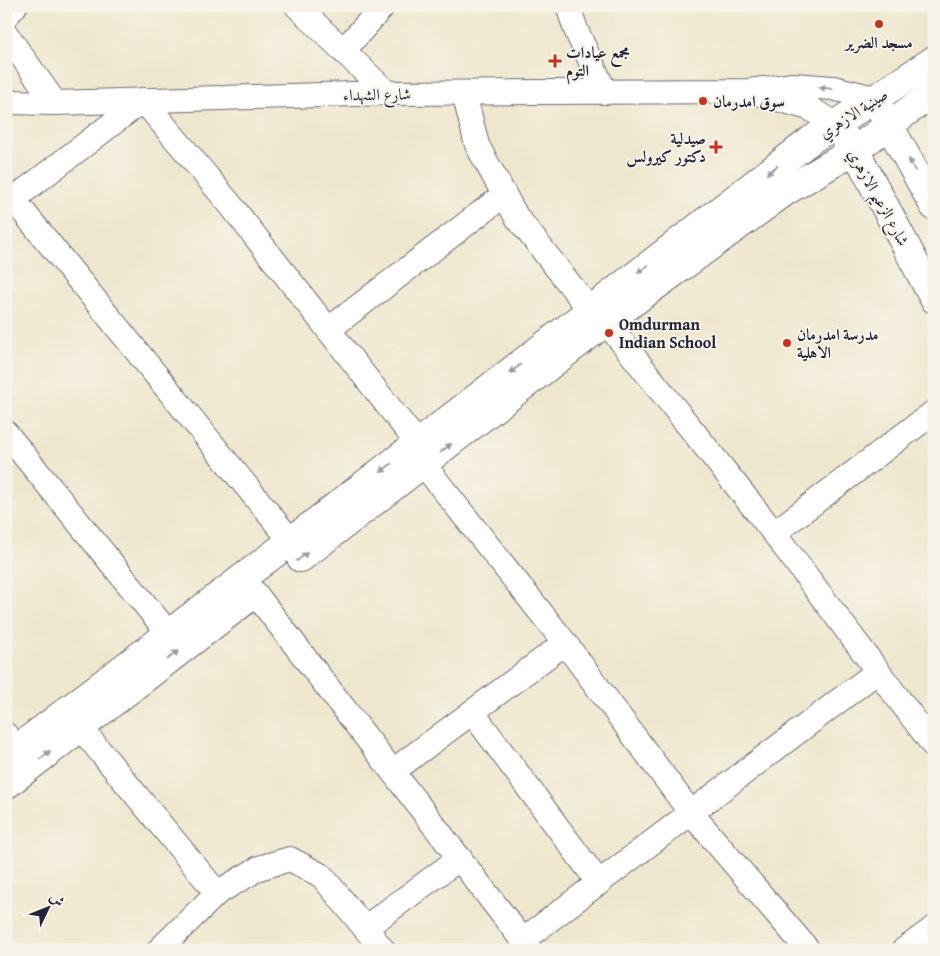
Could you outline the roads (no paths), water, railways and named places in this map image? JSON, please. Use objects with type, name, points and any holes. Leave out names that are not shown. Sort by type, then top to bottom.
[{"type":"main road","name":"صينية الازهري","points":[[598,316],[811,140],[934,60]]},
{"type":"main road","points":[[884,92],[901,116],[934,206]]},
{"type":"main road","name":"صينية الازهري","points":[[598,316],[786,191],[854,150],[934,92]]},
{"type":"main road","name":"شارع الزعيم الازهري","points":[[835,124],[854,150],[934,299]]},
{"type":"main road","points":[[6,785],[255,593],[421,454],[598,316]]},
{"type":"main road","points":[[10,747],[169,634],[291,542],[421,454]]},
{"type":"street","points":[[6,16],[16,6]]},
{"type":"street","points":[[297,6],[387,93]]},
{"type":"street","points":[[343,50],[383,6]]},
{"type":"street","points":[[568,6],[576,30],[605,92]]},
{"type":"street","points":[[6,34],[55,103]]},
{"type":"street","name":"شارع الشهداء","points":[[6,102],[55,103],[387,93],[749,90],[793,85],[884,92]]},
{"type":"street","name":"شارع الشهداء","points":[[749,90],[809,108],[835,124]]},
{"type":"street","points":[[464,93],[477,145],[516,216],[774,533],[934,746]]},
{"type":"street","points":[[291,542],[10,202],[143,100],[230,203],[329,329],[691,813],[808,950]]},
{"type":"street","points":[[329,329],[504,195]]},
{"type":"street","points":[[774,533],[934,412]]},
{"type":"street","points":[[6,433],[169,634]]},
{"type":"street","points":[[255,593],[527,945],[600,883],[878,671]]},
{"type":"street","points":[[393,771],[565,644]]},
{"type":"street","points":[[472,712],[600,883]]},
{"type":"street","points":[[80,728],[217,893]]},
{"type":"street","points":[[365,928],[460,858]]},
{"type":"street","points":[[159,950],[217,893],[259,868],[290,859],[322,876],[383,950]]},
{"type":"street","points":[[904,950],[934,928]]},
{"type":"place","name":"مسجد الضرير","points":[[879,24]]},
{"type":"place","name":"مجمع عيادات التوم","points":[[555,61]]},
{"type":"place","name":"سوق امدرمان","points":[[703,101]]},
{"type":"place","name":"صيدلية دكتور كيرولس","points":[[716,147]]},
{"type":"place","name":"Omdurman Indian School","points":[[609,333]]},
{"type":"place","name":"مدرسة امدرمان الاهلية","points":[[787,343]]}]
